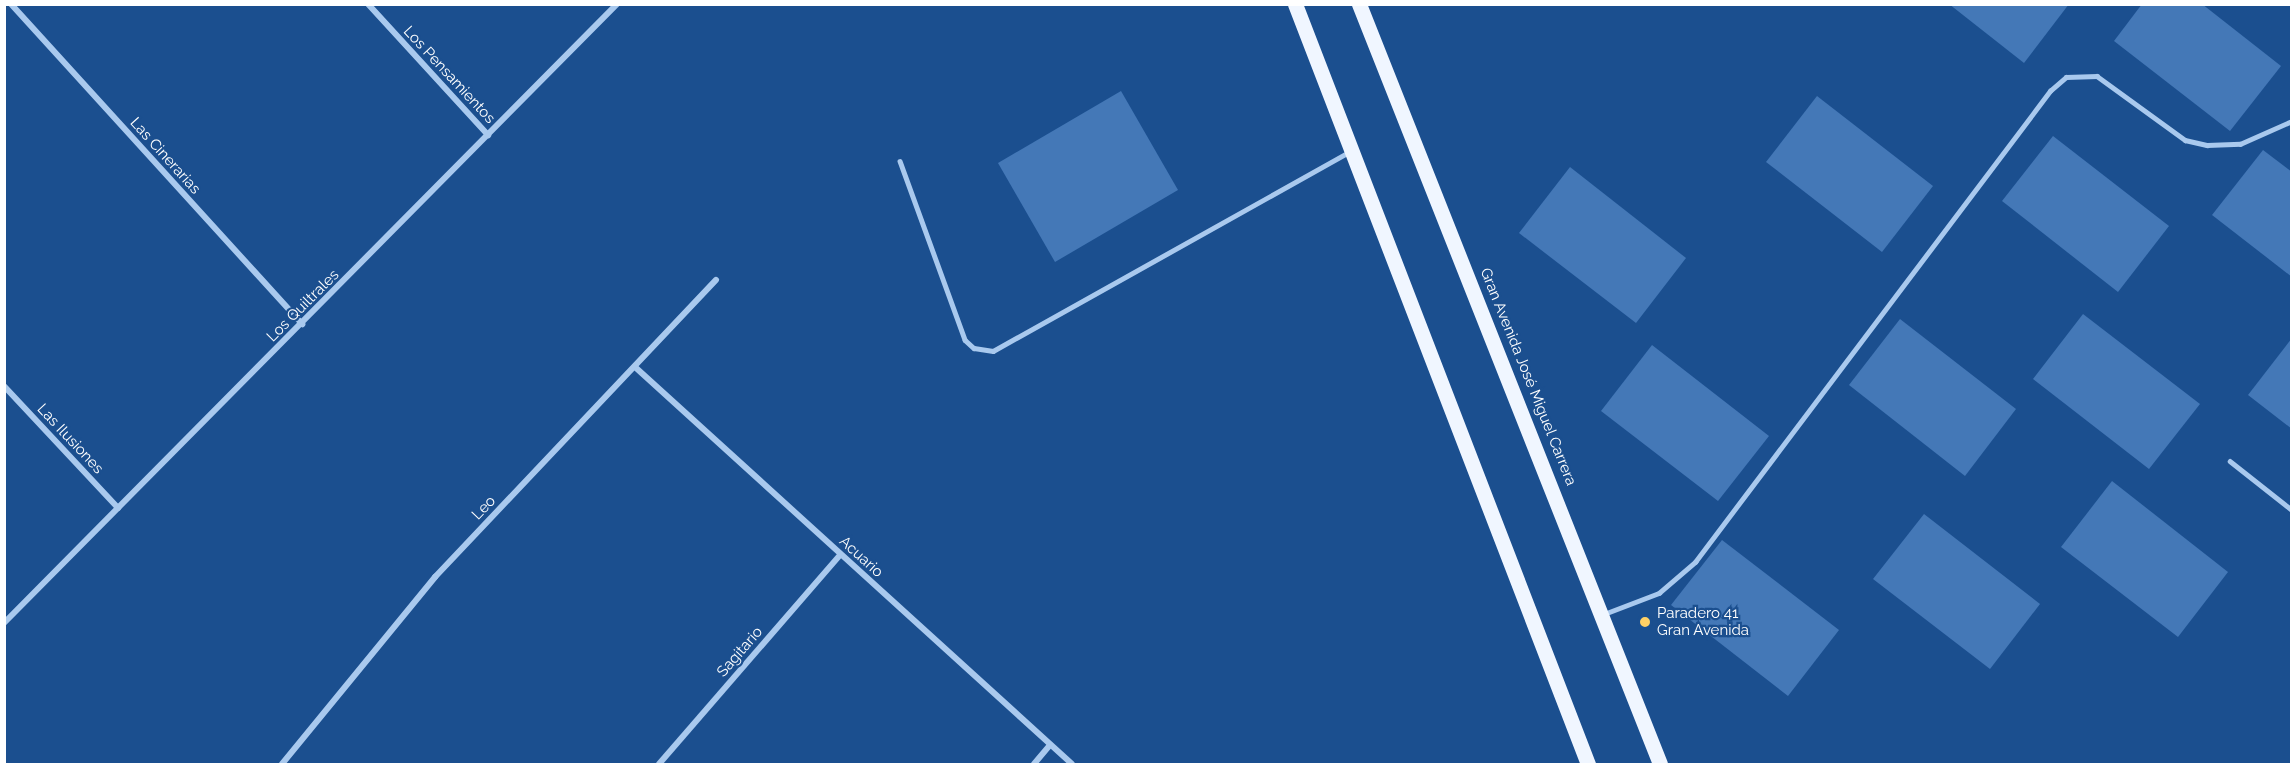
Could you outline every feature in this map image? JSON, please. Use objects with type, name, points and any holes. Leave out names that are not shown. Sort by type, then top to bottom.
[{"type":"main road","points":[[1294,4],[1353,150],[1588,765]]},
{"type":"main road","name":"Gran Avenida José Miguel Carrera","points":[[1359,4],[1604,614],[1660,765]]},
{"type":"street","name":"Las Cinerarias","points":[[11,4],[302,324]]},
{"type":"street","name":"Los Pensamientos","points":[[368,4],[488,135]]},
{"type":"street","name":"Los Quiltrales","points":[[4,623],[617,4]]},
{"type":"street","name":"Leo","points":[[282,765],[435,577],[716,280]]},
{"type":"street","name":"Acuario","points":[[635,367],[1072,765]]},
{"type":"street","name":"Las Ilusiones","points":[[4,386],[118,508]]},
{"type":"street","name":"Sagitario","points":[[659,765],[840,555]]},
{"type":"street","points":[[1034,765],[1050,745]]},
{"type":"lane","points":[[1604,614],[1659,593],[1695,562],[2066,77],[2097,76],[2185,140],[2207,145],[2240,144],[2292,121]]},
{"type":"lane","points":[[900,161],[965,340],[974,348],[993,351],[1353,150]]},
{"type":"lane","points":[[2230,461],[2292,510]]},
{"type":"building","points":[[1949,4],[2069,4],[2024,63]]},
{"type":"building","points":[[2142,4],[2202,4],[2281,66],[2230,131],[2114,41]]},
{"type":"building","points":[[1121,91],[1178,190],[1055,262],[998,163]]},
{"type":"building","points":[[1817,96],[1933,186],[1882,252],[1766,162]]},
{"type":"building","points":[[2053,136],[2169,226],[2118,292],[2002,201]]},
{"type":"building","points":[[2263,150],[2292,172],[2292,277],[2212,215]]},
{"type":"building","points":[[1570,167],[1686,258],[1636,323],[1519,233]]},
{"type":"building","points":[[2083,314],[2200,404],[2149,469],[2033,379]]},
{"type":"building","points":[[1900,319],[2016,409],[1965,476],[1849,385]]},
{"type":"building","points":[[2292,338],[2292,429],[2248,395]]},
{"type":"building","points":[[1652,345],[1769,436],[1718,501],[1601,411]]},
{"type":"building","points":[[2112,481],[2228,572],[2178,637],[2061,547]]},
{"type":"building","points":[[1924,514],[2040,604],[1990,669],[1873,579]]},
{"type":"building","points":[[1722,540],[1839,630],[1788,696],[1671,605]]},
{"type":"place","name":"Paradero 41 Gran Avenida","points":[[1645,622]]}]
